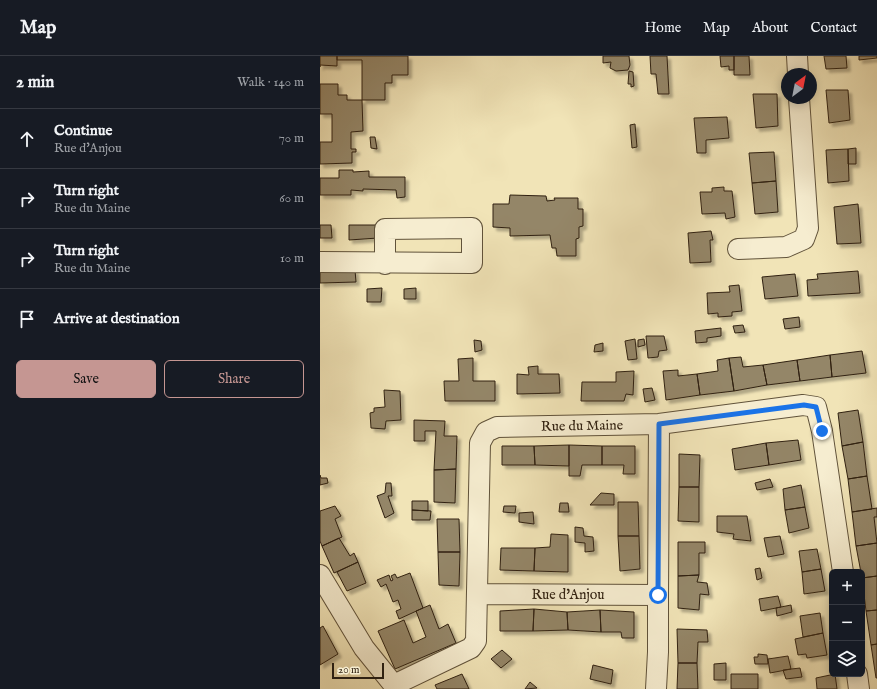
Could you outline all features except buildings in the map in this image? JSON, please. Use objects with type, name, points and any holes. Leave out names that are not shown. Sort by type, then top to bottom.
[{"type":"street","points":[[797,56],[798,68]]},
{"type":"street","points":[[738,248],[786,247],[804,239],[808,228],[799,104]]},
{"type":"street","points":[[320,262],[386,264]]},
{"type":"street","name":"Rue du Maine","points":[[396,687],[473,646],[477,637],[480,442],[486,432],[497,427],[659,424],[804,405],[816,407],[822,431],[843,569]]},
{"type":"street","points":[[656,689],[658,652],[659,424]]},
{"type":"street","points":[[320,575],[364,648],[396,687]]},
{"type":"street","name":"Rue d'Anjou","points":[[478,594],[658,595]]},
{"type":"street","points":[[857,677],[859,689]]},
{"type":"route","points":[[658,595],[659,424],[804,405],[816,407],[822,431]]}]
